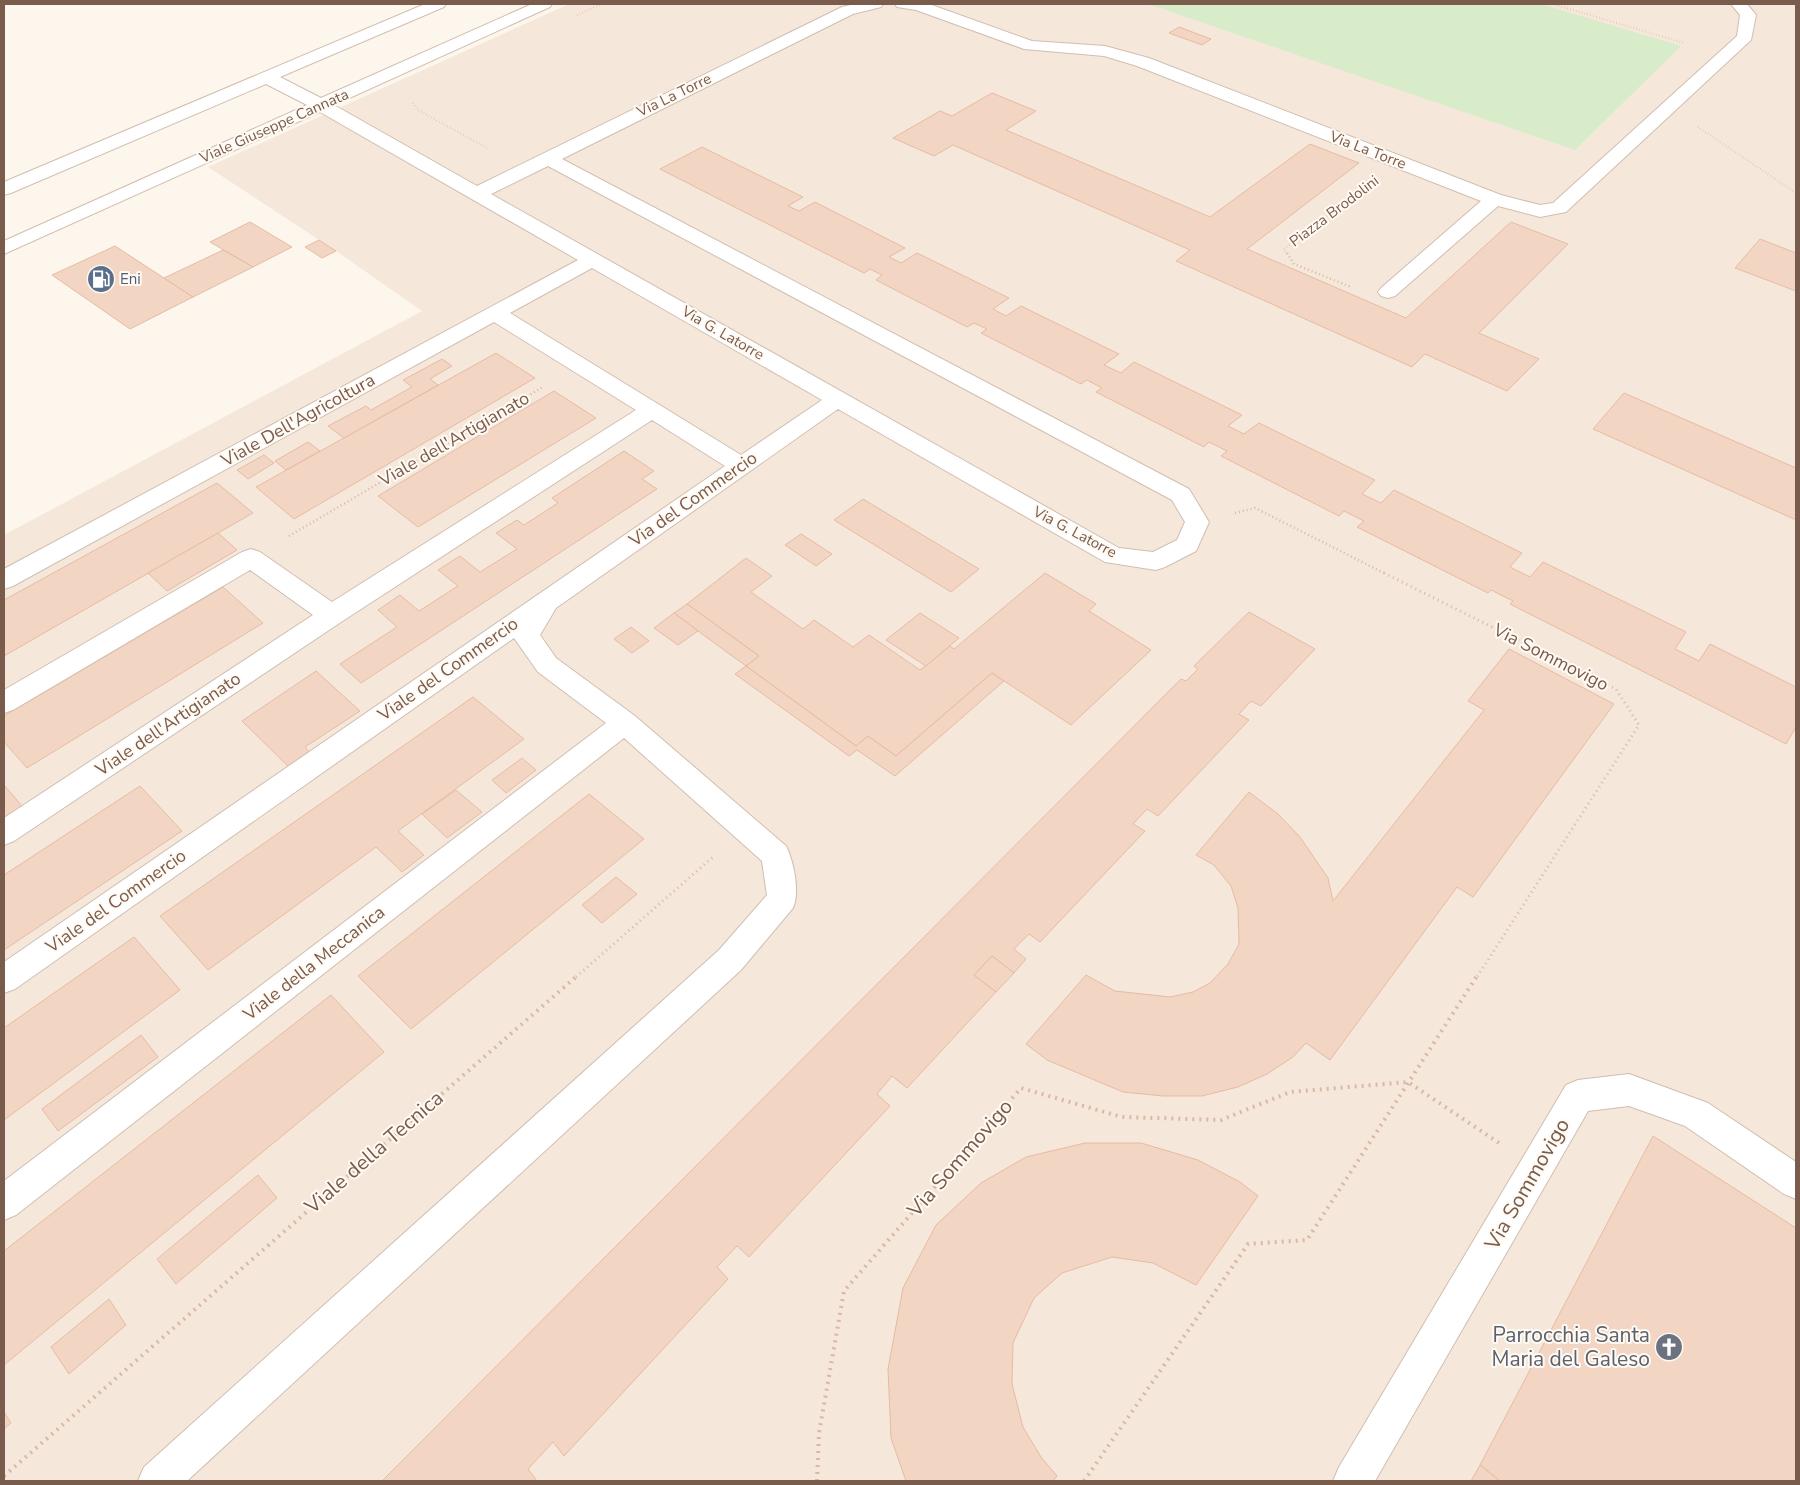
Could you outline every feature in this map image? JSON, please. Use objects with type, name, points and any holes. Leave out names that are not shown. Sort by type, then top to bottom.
[{"type":"street","points":[[4,189],[438,4]]},
{"type":"street","name":"Viale Giuseppe Cannata","points":[[4,248],[544,4]]},
{"type":"street","name":"Via La Torre","points":[[476,194],[848,10],[875,4]]},
{"type":"street","name":"Via La Torre","points":[[903,4],[918,5],[1030,46],[1105,51],[1143,62],[1494,199],[1540,211],[1559,208],[1669,109],[1745,37],[1748,15],[1738,4]]},
{"type":"street","name":"Via G. Latorre","points":[[266,77],[321,104],[1114,556],[1156,562],[1187,545],[1197,522]]},
{"type":"street","points":[[547,158],[1181,495],[1197,522]]},
{"type":"street","points":[[1388,292],[1494,199]]},
{"type":"street","name":"Viale Dell'Agricoltura","points":[[4,580],[592,260]]},
{"type":"street","points":[[495,313],[742,466]]},
{"type":"street","name":"Via del Commercio","points":[[548,600],[838,399]]},
{"type":"street","name":"Viale dell'Artigianato","points":[[4,833],[332,615],[652,410]]},
{"type":"street","points":[[4,702],[251,558],[332,615]]},
{"type":"street","name":"Viale del Commercio","points":[[158,1481],[730,960],[782,899],[776,855],[625,723],[548,665],[526,636],[548,600]]},
{"type":"street","name":"Viale del Commercio","points":[[4,979],[548,600]]},
{"type":"street","name":"Viale della Meccanica","points":[[4,1203],[625,723]]},
{"type":"street","name":"Via Sommovigo","points":[[1353,1481],[1578,1096],[1629,1090],[1696,1114],[1796,1182]]},
{"type":"path","points":[[575,16],[602,4]]},
{"type":"path","points":[[415,98],[412,104],[418,110],[486,148],[520,171]]},
{"type":"path","name":"Piazza Brodolini","points":[[1388,292],[1367,294],[1294,264],[1284,249],[1398,162]]},
{"type":"path","name":"Viale dell'Artigianato","points":[[251,558],[580,365]]},
{"type":"path","name":"Via Sommovigo","points":[[1084,1481],[1248,1244],[1307,1240],[1639,725],[1616,689],[1255,508],[1197,522]]},
{"type":"path","name":"Viale della Tecnica","points":[[4,1476],[745,828]]},
{"type":"path","points":[[1408,1082],[1537,1168]]},
{"type":"path","name":"Via Sommovigo","points":[[817,1481],[819,1433],[844,1291],[1020,1088],[1122,1117],[1221,1120],[1290,1092],[1408,1082]]},
{"type":"shaded area","points":[[569,4],[1796,4],[1796,1481],[4,1481],[4,535],[422,311],[336,251],[208,167]]},
{"type":"green space","points":[[1148,4],[1541,4],[1681,46],[1575,150]]},
{"type":"building","points":[[1179,27],[1211,39],[1202,45],[1169,33]]},
{"type":"building","points":[[992,93],[1036,111],[1006,130],[1210,217],[1310,144],[1359,163],[1247,249],[1406,318],[1511,222],[1568,244],[1479,333],[1539,359],[1507,391],[1425,354],[1412,367],[1176,261],[1190,250],[953,145],[934,156],[893,138],[940,111],[952,116]]},
{"type":"building","points":[[702,147],[803,197],[788,206],[799,211],[815,202],[905,248],[889,257],[901,263],[917,253],[1009,298],[993,309],[1006,316],[1021,306],[1119,354],[1104,365],[1121,373],[1134,362],[1242,415],[1228,426],[1244,434],[1259,423],[1375,480],[1362,494],[1381,503],[1394,490],[1522,553],[1510,567],[1530,577],[1543,562],[1686,632],[1675,649],[1699,661],[1710,644],[1796,687],[1796,727],[1786,744],[1510,604],[1513,601],[1491,590],[1488,593],[1357,527],[1364,521],[1344,511],[1339,516],[1221,456],[1227,451],[1209,442],[1204,447],[1096,392],[1102,388],[1087,380],[1081,384],[981,333],[987,329],[974,323],[967,327],[876,280],[882,275],[870,269],[864,273],[660,169]]},
{"type":"building","points":[[250,222],[292,247],[253,267],[210,242]]},
{"type":"building","points":[[1760,239],[1796,253],[1796,291],[1735,268]]},
{"type":"building","points":[[319,240],[336,251],[322,258],[305,247]]},
{"type":"building","points":[[115,246],[193,297],[130,329],[52,275]]},
{"type":"building","points":[[223,250],[253,267],[193,297],[164,278]]},
{"type":"building","points":[[496,353],[535,378],[294,519],[256,487]]},
{"type":"building","points":[[442,359],[452,366],[430,379],[438,385],[344,438],[328,426],[366,406],[371,410],[412,387],[403,380]]},
{"type":"building","points":[[554,391],[596,418],[418,527],[378,496]]},
{"type":"building","points":[[1624,393],[1796,468],[1796,520],[1593,429]]},
{"type":"building","points":[[308,442],[320,451],[286,470],[275,461]]},
{"type":"building","points":[[624,451],[654,471],[642,479],[657,489],[361,683],[340,664],[397,627],[378,610],[400,595],[419,611],[458,586],[438,570],[460,556],[480,572],[517,549],[496,533],[517,520],[524,525],[558,503],[552,498]]},
{"type":"building","points":[[264,455],[274,463],[248,479],[237,470]]},
{"type":"building","points":[[217,483],[253,513],[4,656],[4,600]]},
{"type":"building","points":[[863,499],[979,569],[951,592],[834,520]]},
{"type":"building","points":[[218,533],[237,550],[167,591],[148,573]]},
{"type":"building","points":[[801,534],[832,554],[816,566],[785,545]]},
{"type":"building","points":[[746,558],[772,576],[751,592],[803,629],[814,620],[853,647],[869,635],[920,670],[950,646],[954,649],[1045,573],[1096,604],[1089,611],[1151,650],[1071,725],[992,673],[896,756],[868,736],[856,746],[746,666],[759,656],[687,604]]},
{"type":"building","points":[[223,587],[263,623],[27,768],[4,742],[4,716]]},
{"type":"building","points":[[687,604],[759,656],[746,666],[674,613]]},
{"type":"building","points":[[1249,612],[1315,649],[1261,706],[1251,701],[1239,714],[1249,720],[1158,816],[1147,809],[1133,824],[1145,831],[1040,942],[1029,934],[1014,949],[1026,959],[1014,973],[992,956],[974,975],[996,992],[907,1088],[892,1076],[877,1094],[890,1106],[749,1257],[737,1246],[717,1267],[728,1279],[564,1456],[553,1442],[528,1469],[537,1481],[382,1481],[1181,679],[1186,681],[1198,669],[1194,666]]},
{"type":"building","points":[[674,613],[698,631],[678,645],[654,628]]},
{"type":"building","points":[[920,613],[959,638],[926,666],[886,640]]},
{"type":"building","points":[[631,627],[649,641],[632,653],[614,639]]},
{"type":"building","points":[[1509,649],[1614,704],[1473,897],[1457,887],[1330,1060],[1306,1043],[1293,1057],[1267,1074],[1238,1087],[1202,1096],[1163,1096],[1123,1092],[1047,1060],[1026,1044],[1086,975],[1115,991],[1170,997],[1193,992],[1210,983],[1228,964],[1239,944],[1238,908],[1231,886],[1214,865],[1196,855],[1249,792],[1278,814],[1300,837],[1328,878],[1333,901],[1484,710],[1468,701]]},
{"type":"building","points":[[746,666],[856,746],[868,736],[896,756],[992,673],[1004,681],[895,776],[857,750],[849,756],[735,674]]},
{"type":"building","points":[[316,671],[360,711],[305,747],[316,760],[296,774],[242,721]]},
{"type":"building","points":[[473,697],[524,739],[398,831],[424,855],[402,872],[376,847],[208,970],[160,916]]},
{"type":"building","points":[[522,758],[536,770],[506,793],[492,780]]},
{"type":"building","points":[[4,785],[22,806],[4,818]]},
{"type":"building","points":[[140,786],[182,831],[4,950],[4,875]]},
{"type":"building","points":[[456,790],[482,812],[447,838],[422,814]]},
{"type":"building","points":[[589,794],[644,839],[411,1029],[358,976]]},
{"type":"building","points":[[616,877],[637,894],[602,923],[582,905]]},
{"type":"building","points":[[134,937],[180,990],[4,1120],[4,1028]]},
{"type":"building","points":[[992,956],[1014,973],[996,992],[974,975]]},
{"type":"building","points":[[331,995],[384,1052],[4,1365],[4,1251]]},
{"type":"building","points":[[141,1035],[158,1057],[58,1131],[42,1109]]},
{"type":"building","name":"Parrocchia Santa Maria del Galeso","points":[[1653,1136],[1796,1228],[1796,1481],[1500,1481],[1480,1465]]},
{"type":"building","points":[[1085,1143],[1141,1143],[1198,1160],[1240,1182],[1258,1196],[1196,1285],[1153,1263],[1112,1257],[1062,1273],[1034,1298],[1013,1343],[1012,1384],[1023,1427],[1041,1457],[1057,1476],[1053,1481],[906,1481],[891,1438],[888,1369],[903,1288],[936,1225],[981,1183],[1026,1157]]},
{"type":"building","points":[[258,1175],[277,1198],[176,1284],[157,1259]]},
{"type":"building","points":[[109,1299],[126,1325],[69,1374],[51,1347]]},
{"type":"building","points":[[4,1412],[11,1423],[4,1429]]},
{"type":"building","points":[[1480,1465],[1500,1481],[1471,1481]]},
{"type":"place","name":"Eni","points":[[101,279]]},
{"type":"place","name":"Parrocchia Santa Maria del Galeso","points":[[1669,1347]]}]
